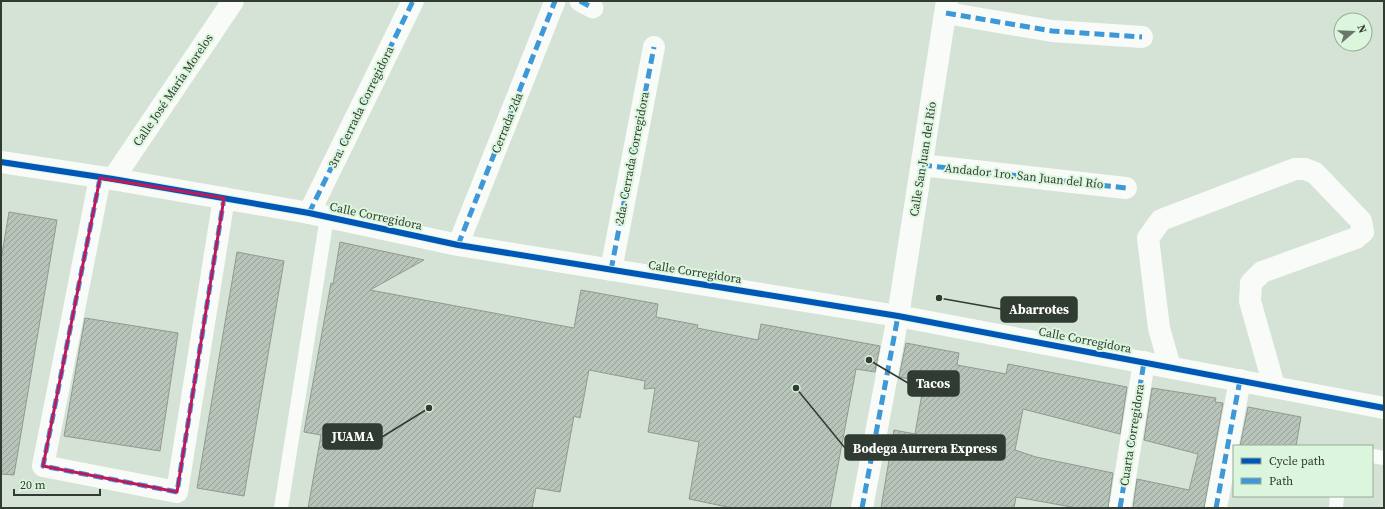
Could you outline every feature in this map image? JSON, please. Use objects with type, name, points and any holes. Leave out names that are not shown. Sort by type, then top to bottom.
[{"type":"street","name":"Calle José María Morelos","points":[[107,178],[233,1]]},
{"type":"street","name":"3ra. Cerrada Corregidora","points":[[318,215],[413,1]]},
{"type":"street","name":"Cerrada 2da","points":[[458,245],[555,1]]},
{"type":"street","points":[[946,7],[1052,31],[1142,38]]},
{"type":"street","name":"Calle San Juan del Río","points":[[862,508],[898,316],[946,7]]},
{"type":"street","name":"2da. Cerrada Corregidora","points":[[610,270],[654,47]]},
{"type":"street","name":"Calle Corregidora","points":[[1,162],[107,178],[318,215],[458,245],[898,316],[1384,408]]},
{"type":"street","name":"Andador 1ro. San Juan del Río","points":[[922,165],[1126,188]]},
{"type":"street","points":[[1170,367],[1159,328],[1148,238],[1152,232],[1161,220],[1295,169],[1305,169],[1315,173],[1361,221],[1363,232],[1356,238],[1262,272],[1251,283],[1250,301],[1274,386]]},
{"type":"street","points":[[107,178],[43,466],[177,492],[224,198]]},
{"type":"street","name":"Cuarta Corregidora","points":[[1120,508],[1144,362]]},
{"type":"street","points":[[1216,508],[1240,380]]},
{"type":"lane","points":[[280,508],[318,215]]},
{"type":"lane","points":[[1373,456],[1384,458]]},
{"type":"lane","points":[[1336,508],[1337,497]]},
{"type":"highlighted area","points":[[100,178],[224,198],[177,492],[43,466]]},
{"type":"building","points":[[9,212],[57,220],[14,475],[1,474],[1,260]]},
{"type":"building","points":[[340,242],[424,260],[370,290],[574,328],[581,290],[658,304],[656,317],[698,325],[697,328],[758,340],[761,324],[880,346],[875,372],[856,369],[830,508],[732,508],[689,499],[699,442],[648,432],[655,388],[644,389],[645,381],[589,370],[580,418],[574,416],[560,492],[536,488],[532,508],[308,508],[321,435],[304,432],[331,283],[333,284]]},
{"type":"building","points":[[237,252],[284,261],[244,496],[197,488]]},
{"type":"building","points":[[85,318],[178,333],[160,451],[64,436]]},
{"type":"building","points":[[906,343],[959,353],[957,365],[1006,374],[1008,364],[1127,387],[1120,434],[1023,409],[1015,450],[1036,457],[1113,473],[1108,508],[1077,508],[1016,497],[1014,508],[881,508],[894,430],[915,434],[924,382],[899,377]]},
{"type":"building","points":[[1152,388],[1216,398],[1215,402],[1223,403],[1204,508],[1133,508],[1137,479],[1189,490],[1198,454],[1144,440]]},
{"type":"building","points":[[1248,407],[1301,417],[1296,445],[1240,445]]},
{"type":"marked path","points":[[309,213],[413,1]]},
{"type":"marked path","points":[[458,245],[555,1]]},
{"type":"marked path","points":[[580,1],[593,8]]},
{"type":"marked path","points":[[946,13],[1052,31],[1142,37]]},
{"type":"marked path","points":[[611,270],[654,47]]},
{"type":"marked path","points":[[922,165],[1126,188]]},
{"type":"marked path","points":[[100,178],[43,466],[177,492],[224,198]]},
{"type":"marked path","points":[[862,508],[898,316]]},
{"type":"marked path","points":[[1120,508],[1144,362]]},
{"type":"marked path","points":[[1216,508],[1240,380]]},
{"type":"cycle path","points":[[1,162],[113,179],[309,213],[458,245],[898,316],[1384,408]]},
{"type":"place","name":"Abarrotes","points":[[939,298]]},
{"type":"place","name":"Tacos","points":[[869,360]]},
{"type":"place","name":"Bodega Aurrera Express","points":[[796,388]]},
{"type":"place","name":"JUAMA","points":[[429,408]]}]
